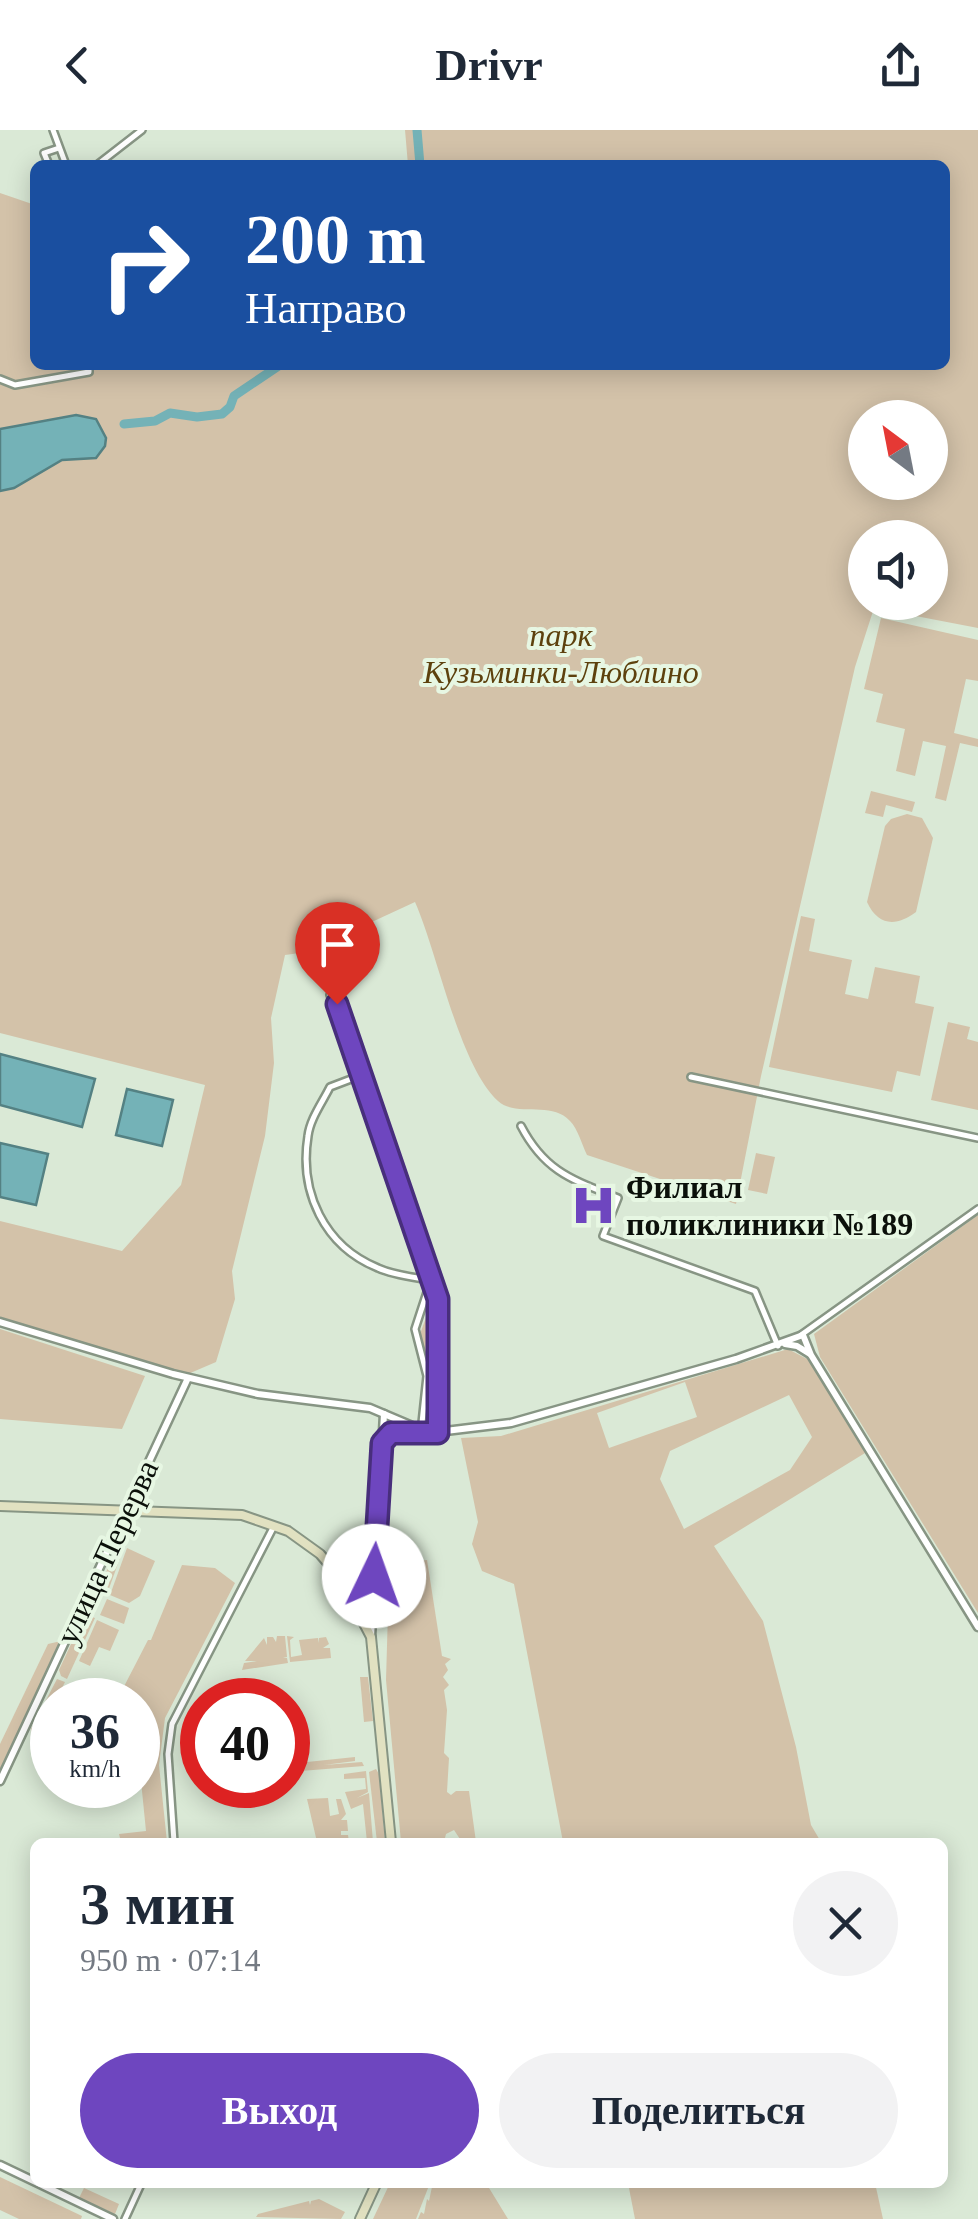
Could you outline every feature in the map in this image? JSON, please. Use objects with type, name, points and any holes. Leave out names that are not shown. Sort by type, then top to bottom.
[{"type":"main road","points":[[0,1506],[242,1515],[304,1542],[326,1561],[354,1600],[372,1637],[391,1838]]},
{"type":"main road","points":[[326,1561],[344,1570],[358,1570],[376,1552]]},
{"type":"main road","points":[[360,2219],[374,2188]]},
{"type":"street","points":[[53,130],[64,160]]},
{"type":"street","points":[[103,160],[142,130]]},
{"type":"street","points":[[47,160],[44,153],[60,148]]},
{"type":"street","points":[[0,379],[16,384],[90,370]]},
{"type":"street","points":[[330,994],[347,1030],[438,1299],[438,1433]]},
{"type":"street","points":[[360,1075],[330,1087],[311,1122],[306,1183],[324,1225],[352,1254],[380,1269],[430,1280]]},
{"type":"street","points":[[691,1077],[978,1138]]},
{"type":"street","points":[[521,1126],[560,1176],[618,1198],[603,1236],[755,1291],[780,1345]]},
{"type":"street","points":[[382,1443],[391,1433],[438,1433],[511,1423],[801,1342],[811,1330],[978,1209]]},
{"type":"street","points":[[421,1432],[427,1376],[415,1328],[430,1280]]},
{"type":"street","points":[[0,1322],[188,1378],[278,1398],[370,1408],[421,1432]]},
{"type":"street","points":[[801,1342],[978,1626]]},
{"type":"street","name":"улица Перерва","points":[[0,1781],[188,1378]]},
{"type":"street","points":[[372,1637],[384,1414]]},
{"type":"street","points":[[174,1838],[168,1754],[172,1724],[274,1526]]},
{"type":"street","points":[[0,2165],[30,2179]]},
{"type":"street","points":[[48,2188],[113,2219]]},
{"type":"street","points":[[124,2219],[139,2188]]},
{"type":"green space","name":"парк Кузьминки-Люблино","points":[[405,130],[978,130],[978,628],[936,620],[948,620],[948,520],[848,520],[848,620],[870,620],[855,667],[761,1076],[736,1204],[587,1155],[575,1128],[562,1115],[515,1108],[498,1101],[484,1084],[461,1036],[415,902],[307,952],[285,955],[271,1018],[274,1063],[265,1136],[232,1271],[235,1299],[216,1362],[188,1374],[0,1317],[0,1221],[122,1251],[181,1185],[205,1085],[0,1033],[0,193],[30,203],[30,370],[950,370],[950,160],[408,160]]},
{"type":"green space","points":[[881,620],[978,640],[978,681],[966,679],[954,733],[978,739],[978,747],[960,743],[946,801],[935,798],[946,746],[923,741],[915,776],[896,771],[905,729],[876,722],[883,694],[864,689]]},
{"type":"green space","points":[[871,791],[915,802],[912,812],[886,805],[883,817],[865,813]]},
{"type":"green space","points":[[907,814],[922,818],[933,838],[916,912],[888,922],[876,916],[867,902],[885,826],[891,819]]},
{"type":"green space","points":[[801,916],[815,919],[809,951],[852,960],[845,994],[868,999],[875,967],[920,976],[915,1003],[934,1007],[920,1076],[897,1071],[892,1092],[769,1067]]},
{"type":"green space","points":[[948,1022],[970,1027],[967,1039],[978,1042],[978,1110],[931,1100]]},
{"type":"green space","points":[[756,1153],[775,1157],[767,1194],[748,1190]]},
{"type":"green space","points":[[978,1215],[978,1613],[820,1357],[814,1334]]},
{"type":"green space","points":[[432,1301],[437,1419],[427,1415],[431,1372],[420,1334]]},
{"type":"green space","points":[[0,1329],[145,1376],[122,1429],[0,1419]]},
{"type":"green space","points":[[788,1349],[809,1360],[865,1453],[714,1546],[763,1621],[796,1747],[811,1825],[819,1838],[562,1838],[514,1584],[482,1571],[472,1544],[478,1522],[461,1438],[501,1436]],"holes":[[[685,1382],[697,1417],[609,1448],[597,1413]],[[789,1395],[812,1437],[790,1470],[684,1529],[660,1479],[670,1451]]]},
{"type":"green space","points":[[390,1543],[406,1549],[418,1561],[427,1560],[442,1656],[451,1659],[445,1664],[448,1670],[443,1677],[449,1685],[444,1690],[447,1792],[451,1795],[469,1791],[475,1838],[459,1838],[454,1830],[445,1838],[401,1838],[386,1680]]},
{"type":"green space","points":[[119,1545],[124,1547],[107,1594],[98,1589]]},
{"type":"green space","points":[[127,1548],[155,1561],[140,1596],[129,1603],[110,1595]]},
{"type":"green space","points":[[182,1565],[215,1568],[235,1583],[186,1678],[180,1678],[180,1689],[165,1718],[160,1757],[160,1678],[128,1678]]},
{"type":"green space","points":[[107,1599],[129,1608],[124,1624],[100,1615]]},
{"type":"green space","points":[[83,1618],[95,1618],[65,1678],[59,1670]]},
{"type":"green space","points":[[97,1620],[119,1630],[110,1651],[99,1647],[90,1666],[79,1661]]},
{"type":"green space","points":[[277,1636],[285,1636],[287,1657],[283,1658],[288,1663],[242,1670],[244,1663],[257,1661],[245,1661],[264,1638],[267,1645],[267,1637],[276,1642]]},
{"type":"green space","points":[[287,1636],[294,1637],[290,1640],[291,1657],[302,1655],[299,1640],[318,1638],[319,1643],[319,1638],[326,1637],[329,1644],[323,1648],[330,1648],[331,1658],[290,1662]]},
{"type":"green space","points":[[61,1641],[43,1678],[32,1678],[48,1644]]},
{"type":"green space","points":[[360,1677],[368,1677],[373,1721],[364,1722]]},
{"type":"green space","points":[[30,1682],[30,1706],[0,1769],[0,1744]]},
{"type":"green space","points":[[355,1757],[355,1761],[324,1765],[362,1762],[364,1766],[310,1770],[310,1762]]},
{"type":"green space","points":[[376,1769],[379,1774],[385,1838],[377,1838],[369,1772]]},
{"type":"green space","points":[[366,1771],[368,1792],[357,1798],[369,1793],[373,1838],[367,1838],[363,1804],[351,1809],[345,1792],[366,1789],[365,1778],[344,1779],[344,1774]]},
{"type":"green space","points":[[160,1775],[167,1838],[120,1838],[119,1834],[146,1831],[144,1808],[160,1808]]},
{"type":"green space","points":[[328,1798],[330,1816],[339,1814],[336,1799],[341,1799],[346,1814],[341,1820],[347,1820],[348,1831],[341,1831],[341,1835],[348,1838],[316,1838],[310,1799]]},
{"type":"green space","points":[[0,2177],[82,2216],[81,2219],[19,2219],[0,2210]]},
{"type":"green space","points":[[84,2188],[119,2204],[115,2214],[79,2198]]},
{"type":"green space","points":[[388,2188],[428,2188],[416,2219],[373,2219]]},
{"type":"green space","points":[[432,2188],[489,2188],[508,2219],[418,2219]]},
{"type":"green space","points":[[629,2188],[876,2188],[883,2219],[635,2219]]},
{"type":"green space","points":[[319,2199],[345,2212],[341,2219],[256,2217],[309,2201],[310,2205]]},
{"type":"water","points":[[76,415],[96,419],[106,438],[96,458],[62,460],[14,488],[0,491],[0,429]]},
{"type":"water","points":[[0,1054],[95,1079],[82,1127],[0,1105]]},
{"type":"water","points":[[127,1089],[173,1100],[162,1146],[116,1135]]},
{"type":"water","points":[[0,1143],[48,1154],[36,1205],[0,1197]]},
{"type":"waterway","points":[[417,130],[420,160]]},
{"type":"waterway","points":[[124,424],[155,421],[170,413],[197,417],[222,414],[234,396],[273,370]]},
{"type":"place","name":"Филиал поликлиники №189","points":[[593,1205]]},
{"type":"route","points":[[337,1004],[438,1299],[438,1433],[391,1433],[382,1443],[374,1576]]}]
